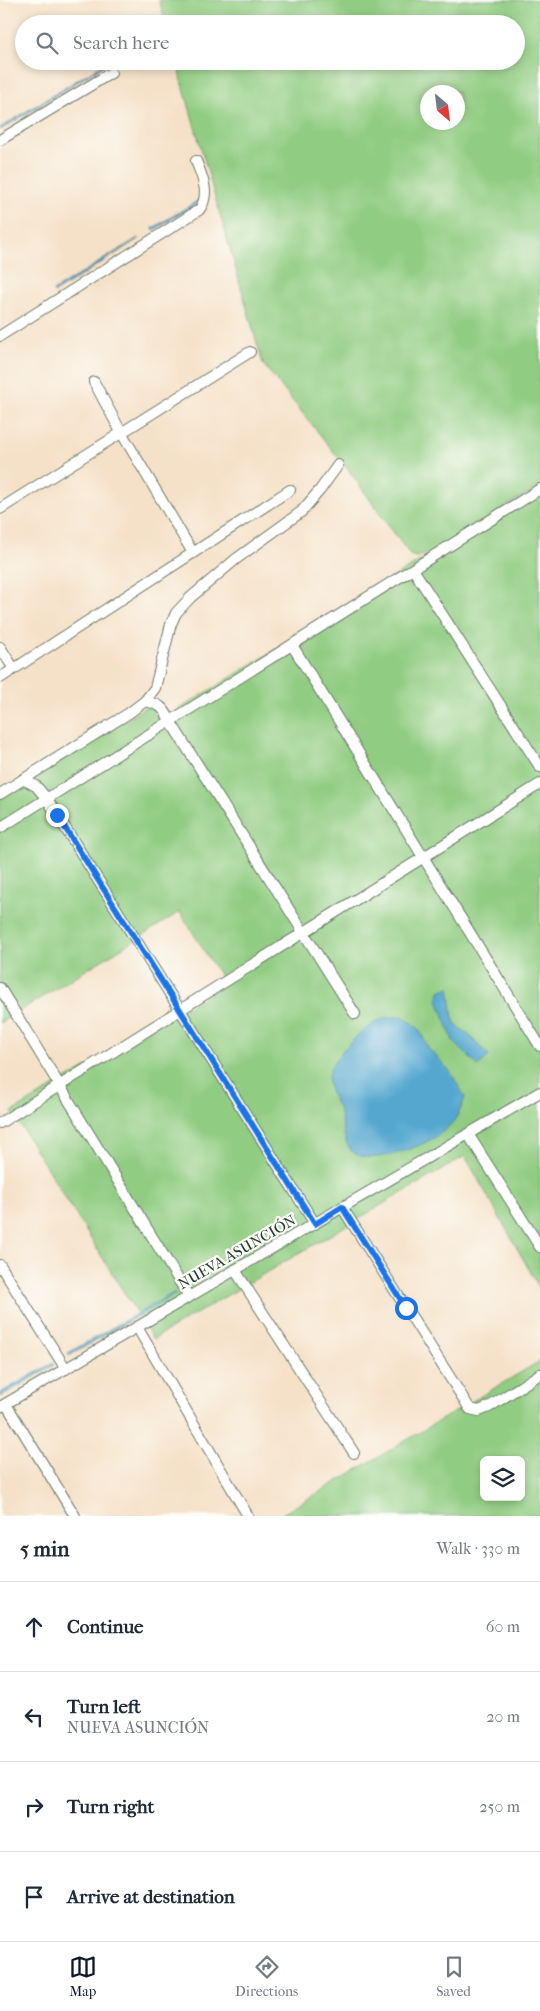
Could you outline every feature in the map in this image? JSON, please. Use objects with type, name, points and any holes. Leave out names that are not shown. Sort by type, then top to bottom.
[{"type":"street","points":[[0,140],[111,73]]},
{"type":"street","points":[[0,336],[199,210],[204,199],[204,181],[196,161]]},
{"type":"street","points":[[0,509],[250,352]]},
{"type":"street","points":[[94,382],[121,432],[194,553]]},
{"type":"street","points":[[0,794],[129,713],[145,700],[154,688],[171,624],[176,613],[190,598],[236,559],[301,512],[338,465]]},
{"type":"street","points":[[0,678],[290,490]]},
{"type":"street","points":[[0,828],[539,492]]},
{"type":"street","points":[[413,569],[540,767]]},
{"type":"street","points":[[292,645],[540,1046]]},
{"type":"street","points":[[0,646],[14,669]]},
{"type":"street","points":[[145,700],[159,704],[166,710],[170,721],[355,1014]]},
{"type":"street","points":[[23,779],[36,786],[47,799],[315,1224]]},
{"type":"street","points":[[0,1123],[540,784]]},
{"type":"street","points":[[0,988],[190,1297]]},
{"type":"street","name":"NUEVA ASUNCIÓN","points":[[3,1405],[540,1092]]},
{"type":"street","points":[[468,1134],[540,1247]]},
{"type":"street","points":[[342,1207],[470,1409],[479,1411],[489,1407],[540,1374]]},
{"type":"street","points":[[0,1265],[66,1369]]},
{"type":"street","points":[[235,1270],[354,1454]]},
{"type":"street","points":[[137,1327],[248,1516]]},
{"type":"street","points":[[3,1405],[75,1516]]},
{"type":"green space","points":[[159,0],[540,0],[540,485],[429,554],[416,557],[410,555],[350,472],[263,364],[179,70],[525,70],[525,15],[163,15]]},
{"type":"green space","points":[[540,487],[540,1289],[465,1156],[153,1339],[12,1112],[225,984],[180,912],[0,1023],[0,799],[149,704],[160,721]]},
{"type":"green space","points":[[540,1361],[540,1516],[279,1516]]},
{"type":"water","points":[[93,70],[97,70],[0,130],[0,128]]},
{"type":"water","points":[[199,200],[200,202],[154,230],[153,228]]},
{"type":"water","points":[[138,239],[54,293],[53,291]]},
{"type":"water","points":[[449,987],[453,1019],[458,1027],[467,1033],[489,1056],[478,1066],[453,1041],[438,1000],[440,991]]},
{"type":"water","points":[[403,1016],[419,1029],[428,1048],[449,1070],[465,1097],[456,1118],[439,1135],[414,1148],[399,1153],[371,1157],[359,1155],[351,1150],[346,1141],[339,1110],[329,1086],[329,1074],[332,1065],[346,1046],[364,1030],[383,1019]]},
{"type":"water","points":[[175,1292],[176,1294],[69,1356],[68,1353]]},
{"type":"water","points":[[53,1363],[54,1365],[0,1397],[0,1393]]},
{"type":"route","points":[[57,815],[315,1224],[342,1207],[406,1308]]}]
